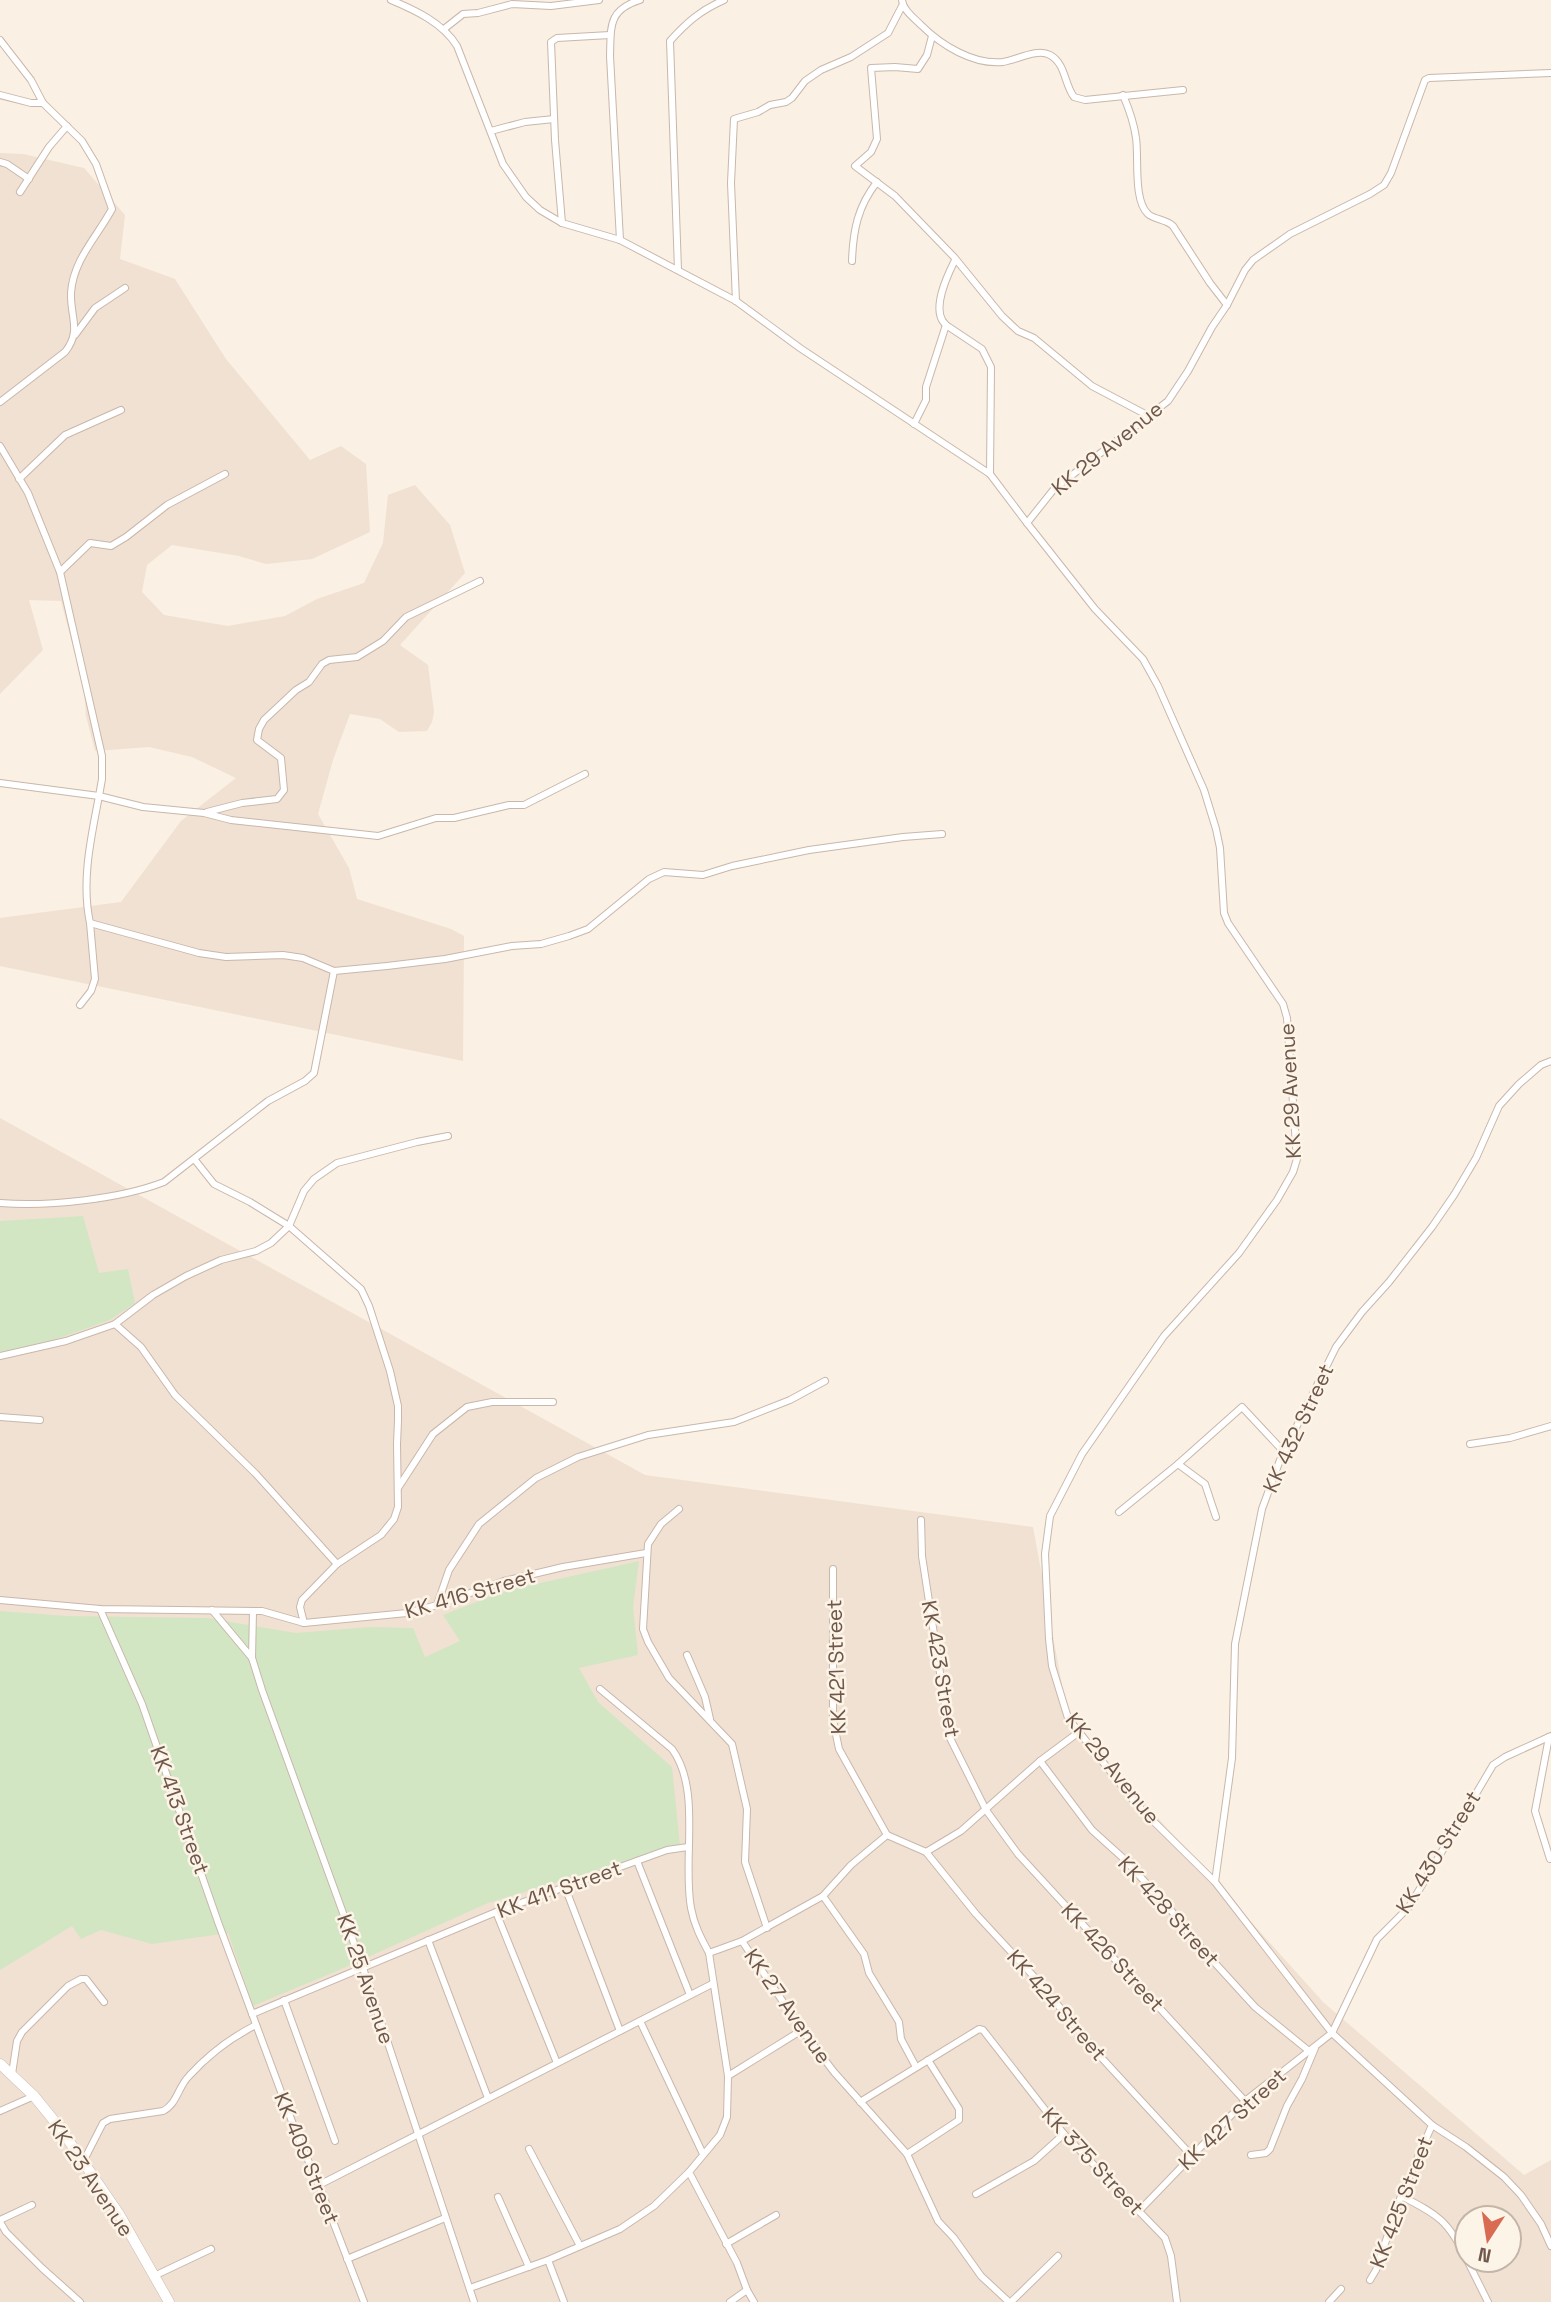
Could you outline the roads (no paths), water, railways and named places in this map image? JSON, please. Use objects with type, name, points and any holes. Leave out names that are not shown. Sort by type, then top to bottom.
[{"type":"main road","name":"KK 23 Avenue","points":[[0,2064],[34,2096],[60,2128],[119,2214],[169,2302]]},
{"type":"street","points":[[391,0],[444,29],[457,46],[503,164],[526,197],[540,210],[562,223],[620,240],[736,301],[800,348],[990,474],[1027,523]]},
{"type":"street","points":[[444,29],[463,14],[512,4],[551,6],[599,0]]},
{"type":"street","points":[[620,240],[611,35],[616,11],[625,4],[640,0]]},
{"type":"street","points":[[678,271],[670,41],[702,10],[724,0]]},
{"type":"street","points":[[736,301],[731,183],[734,119],[758,112],[770,105],[786,102],[805,81],[821,70],[851,57],[888,33],[902,3],[932,36],[964,54],[990,62],[1003,62],[1038,53],[1048,54],[1061,66],[1074,97],[1085,100],[1182,90]]},
{"type":"street","points":[[562,223],[551,42],[557,38],[611,35]]},
{"type":"street","points":[[932,36],[927,55],[918,69],[871,68],[877,139],[871,152],[855,166],[895,196],[1018,331],[1034,338],[1092,386],[1147,415]]},
{"type":"street","points":[[0,40],[31,80],[43,103],[82,141],[96,164],[113,209],[85,250],[76,272],[71,293],[75,335]]},
{"type":"street","name":"KK 29 Avenue","points":[[1551,73],[1425,80],[1391,173],[1384,185],[1290,234],[1259,254],[1245,270],[1227,305],[1168,401],[1054,489],[1027,523],[1095,609],[1143,659],[1158,686],[1204,790],[1220,848],[1224,913],[1283,1004],[1287,1018],[1297,1159],[1289,1182],[1239,1253],[1164,1336],[1082,1454],[1050,1516],[1045,1554],[1050,1653],[1068,1718],[1137,1805],[1215,1882],[1332,2033],[1432,2125],[1466,2147],[1513,2186],[1541,2224],[1551,2246]]},
{"type":"street","points":[[0,95],[31,103],[43,103]]},
{"type":"street","points":[[1123,95],[1131,112],[1136,136],[1138,192],[1145,210],[1174,226],[1227,305]]},
{"type":"street","points":[[491,131],[525,122],[554,119]]},
{"type":"street","points":[[20,191],[49,147],[67,126]]},
{"type":"street","points":[[0,162],[29,178]]},
{"type":"street","points":[[852,261],[852,239],[859,212],[866,196],[877,182]]},
{"type":"street","points":[[955,260],[944,280],[939,314],[941,321],[982,349],[991,368],[990,474]]},
{"type":"street","points":[[0,402],[65,352],[95,308],[125,288]]},
{"type":"street","points":[[914,424],[926,400],[926,387],[946,325]]},
{"type":"street","points":[[19,478],[65,435],[121,410]]},
{"type":"street","points":[[0,446],[44,530],[60,572],[103,756],[102,779],[87,867],[87,909],[95,979],[91,991],[79,1005]]},
{"type":"street","points":[[60,572],[90,543],[111,545],[167,506],[225,474]]},
{"type":"street","points":[[204,813],[242,803],[277,799],[282,794],[284,790],[281,758],[257,740],[259,729],[272,712],[309,682],[322,664],[329,660],[357,657],[383,641],[406,617],[480,581]]},
{"type":"street","points":[[0,783],[99,796],[143,807],[204,813],[231,820],[367,837],[436,818],[454,818],[509,805],[524,805],[585,774]]},
{"type":"street","points":[[90,923],[199,953],[226,957],[303,958],[334,971],[445,959],[512,946],[541,944],[569,936],[588,929],[649,879],[664,872],[703,875],[732,866],[809,850],[903,836],[942,834]]},
{"type":"street","points":[[0,1203],[55,1203],[149,1188],[164,1182],[268,1101],[305,1081],[314,1073],[334,971]]},
{"type":"street","name":"KK 432 Street","points":[[1215,1882],[1232,1758],[1235,1643],[1262,1509],[1284,1452],[1336,1347],[1425,1236],[1454,1195],[1476,1158],[1499,1106],[1518,1084],[1541,1065],[1551,1061]]},
{"type":"street","points":[[0,1356],[66,1341],[115,1324],[153,1295],[186,1276],[221,1260],[256,1251],[271,1243],[289,1226],[304,1191],[314,1179],[337,1163],[448,1136]]},
{"type":"street","points":[[195,1160],[214,1184],[289,1226],[349,1276],[361,1289],[369,1306],[390,1371],[398,1406],[398,1507],[390,1527],[382,1535],[337,1564],[302,1600],[300,1607],[304,1623]]},
{"type":"street","points":[[115,1324],[141,1347],[175,1395],[255,1473],[337,1564]]},
{"type":"street","points":[[437,1605],[449,1570],[479,1524],[536,1478],[578,1457],[648,1435],[734,1422],[790,1400],[825,1381]]},
{"type":"street","points":[[397,1489],[433,1434],[467,1407],[492,1402],[553,1402]]},
{"type":"street","points":[[1119,1512],[1242,1407],[1284,1452]]},
{"type":"street","points":[[0,1417],[40,1420]]},
{"type":"street","points":[[1470,1444],[1510,1438],[1551,1426]]},
{"type":"street","points":[[1178,1464],[1205,1484],[1216,1517]]},
{"type":"street","points":[[679,1509],[661,1524],[652,1536],[646,1553],[643,1629],[669,1678],[732,1744],[747,1809],[745,1862],[766,1928]]},
{"type":"street","name":"KK 423 Street","points":[[921,1520],[922,1556],[950,1738],[986,1810]]},
{"type":"street","name":"KK 416 Street","points":[[253,1612],[271,1613],[304,1623],[407,1613],[516,1578],[646,1553]]},
{"type":"street","name":"KK 421 Street","points":[[833,1569],[833,1720],[839,1749],[887,1835]]},
{"type":"street","points":[[0,1600],[100,1609],[212,1609],[253,1612]]},
{"type":"street","name":"KK 413 Street","points":[[100,1609],[142,1704],[252,2014]]},
{"type":"street","name":"KK 25 Avenue","points":[[212,1609],[252,1658]]},
{"type":"street","name":"KK 25 Avenue","points":[[253,1612],[252,1658],[261,1690],[363,1968],[474,2302]]},
{"type":"street","points":[[687,1655],[705,1697],[710,1721]]},
{"type":"street","points":[[470,2288],[548,2260],[620,2229],[643,2214],[689,2172],[720,2135],[727,2117],[728,2076],[709,1953],[696,1930],[691,1907],[688,1807],[680,1760],[672,1749],[600,1689]]},
{"type":"street","points":[[887,1835],[926,1852],[961,1831],[1040,1761],[1079,1732]]},
{"type":"street","points":[[1550,1736],[1535,1811],[1550,1859]]},
{"type":"street","name":"KK 430 Street","points":[[1332,2033],[1377,1939],[1409,1907],[1493,1765],[1550,1736]]},
{"type":"street","name":"KK 428 Street","points":[[1040,1761],[1092,1830],[1123,1858],[1170,1909],[1194,1940],[1255,2007],[1312,2048]]},
{"type":"street","name":"KK 426 Street","points":[[986,1810],[1018,1854],[1245,2101]]},
{"type":"street","name":"KK 27 Avenue","points":[[887,1835],[851,1865],[823,1896],[741,1941],[834,2072],[907,2154],[938,2221],[954,2238],[981,2276],[1010,2302]]},
{"type":"street","name":"KK 411 Street","points":[[252,2014],[496,1912],[667,1850],[688,1847]]},
{"type":"street","name":"KK 424 Street","points":[[926,1852],[976,1914],[1191,2155]]},
{"type":"street","points":[[637,1861],[690,1996]]},
{"type":"street","points":[[565,1887],[620,2031]]},
{"type":"street","points":[[823,1896],[864,1954],[869,1973],[900,2022],[901,2039],[916,2067]]},
{"type":"street","points":[[496,1912],[557,2063]]},
{"type":"street","points":[[428,1940],[488,2098]]},
{"type":"street","points":[[709,1953],[741,1941]]},
{"type":"street","points":[[12,2074],[20,2035],[68,1986],[86,1979],[104,2001]]},
{"type":"street","points":[[319,2185],[712,1984]]},
{"type":"street","points":[[284,2000],[334,2141]]},
{"type":"street","name":"KK 409 Street","points":[[252,2014],[364,2302]]},
{"type":"street","points":[[640,2021],[703,2154]]},
{"type":"street","points":[[83,2162],[103,2123],[110,2119],[163,2111],[170,2107],[186,2078],[232,2037],[256,2025]]},
{"type":"street","name":"KK 375 Street","points":[[928,2060],[979,2029],[983,2030],[1064,2134],[1165,2238],[1171,2256],[1177,2302]]},
{"type":"street","points":[[728,2076],[802,2030]]},
{"type":"street","name":"KK 427 Street","points":[[1139,2211],[1245,2101],[1332,2033]]},
{"type":"street","points":[[1251,2155],[1270,2150],[1287,2106],[1303,2080],[1312,2048]]},
{"type":"street","points":[[860,2102],[928,2060],[960,2109],[959,2119],[907,2154]]},
{"type":"street","points":[[0,2111],[34,2096]]},
{"type":"street","name":"KK 425 Street","points":[[1370,2280],[1387,2242],[1401,2196],[1432,2125]]},
{"type":"street","points":[[976,2193],[1034,2161],[1064,2134]]},
{"type":"street","points":[[529,2149],[580,2246]]},
{"type":"street","points":[[689,2172],[737,2263],[754,2302]]},
{"type":"street","points":[[1401,2196],[1432,2212],[1453,2232]]},
{"type":"street","points":[[498,2197],[529,2267]]},
{"type":"street","points":[[32,2205],[0,2221],[3,2234],[80,2302]]},
{"type":"street","points":[[726,2244],[776,2215]]},
{"type":"street","points":[[347,2259],[446,2218]]},
{"type":"street","points":[[154,2276],[211,2249]]},
{"type":"street","points":[[1010,2302],[1058,2256]]},
{"type":"street","points":[[548,2260],[564,2302]]},
{"type":"street","points":[[1474,2274],[1488,2302]]},
{"type":"street","points":[[1329,2302],[1340,2289]]},
{"type":"street","points":[[730,2302],[747,2290]]}]
